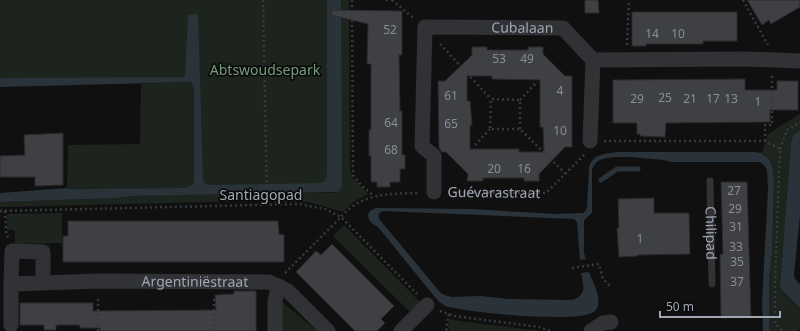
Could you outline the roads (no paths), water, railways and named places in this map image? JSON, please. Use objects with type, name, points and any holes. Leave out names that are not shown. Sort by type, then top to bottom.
[{"type":"street","name":"Cubalaan","points":[[434,192],[434,156],[422,146],[425,27],[563,28],[593,60]]},
{"type":"street","points":[[590,141],[593,60],[800,61]]},
{"type":"street","points":[[11,325],[12,251],[43,252],[43,283]]},
{"type":"street","name":"Argentiniëstraat","points":[[11,284],[99,281],[269,282],[288,291],[328,331]]},
{"type":"street","points":[[275,331],[275,300],[279,286]]},
{"type":"street","points":[[401,331],[428,305]]},
{"type":"street","points":[[591,331],[603,323],[611,322]]},
{"type":"lane","name":"Chilipad","points":[[710,181],[712,284]]},
{"type":"waterway","points":[[601,180],[617,169],[638,169]]},
{"type":"park label","name":"Abtswoudsepark","points":[[265,70]]}]
